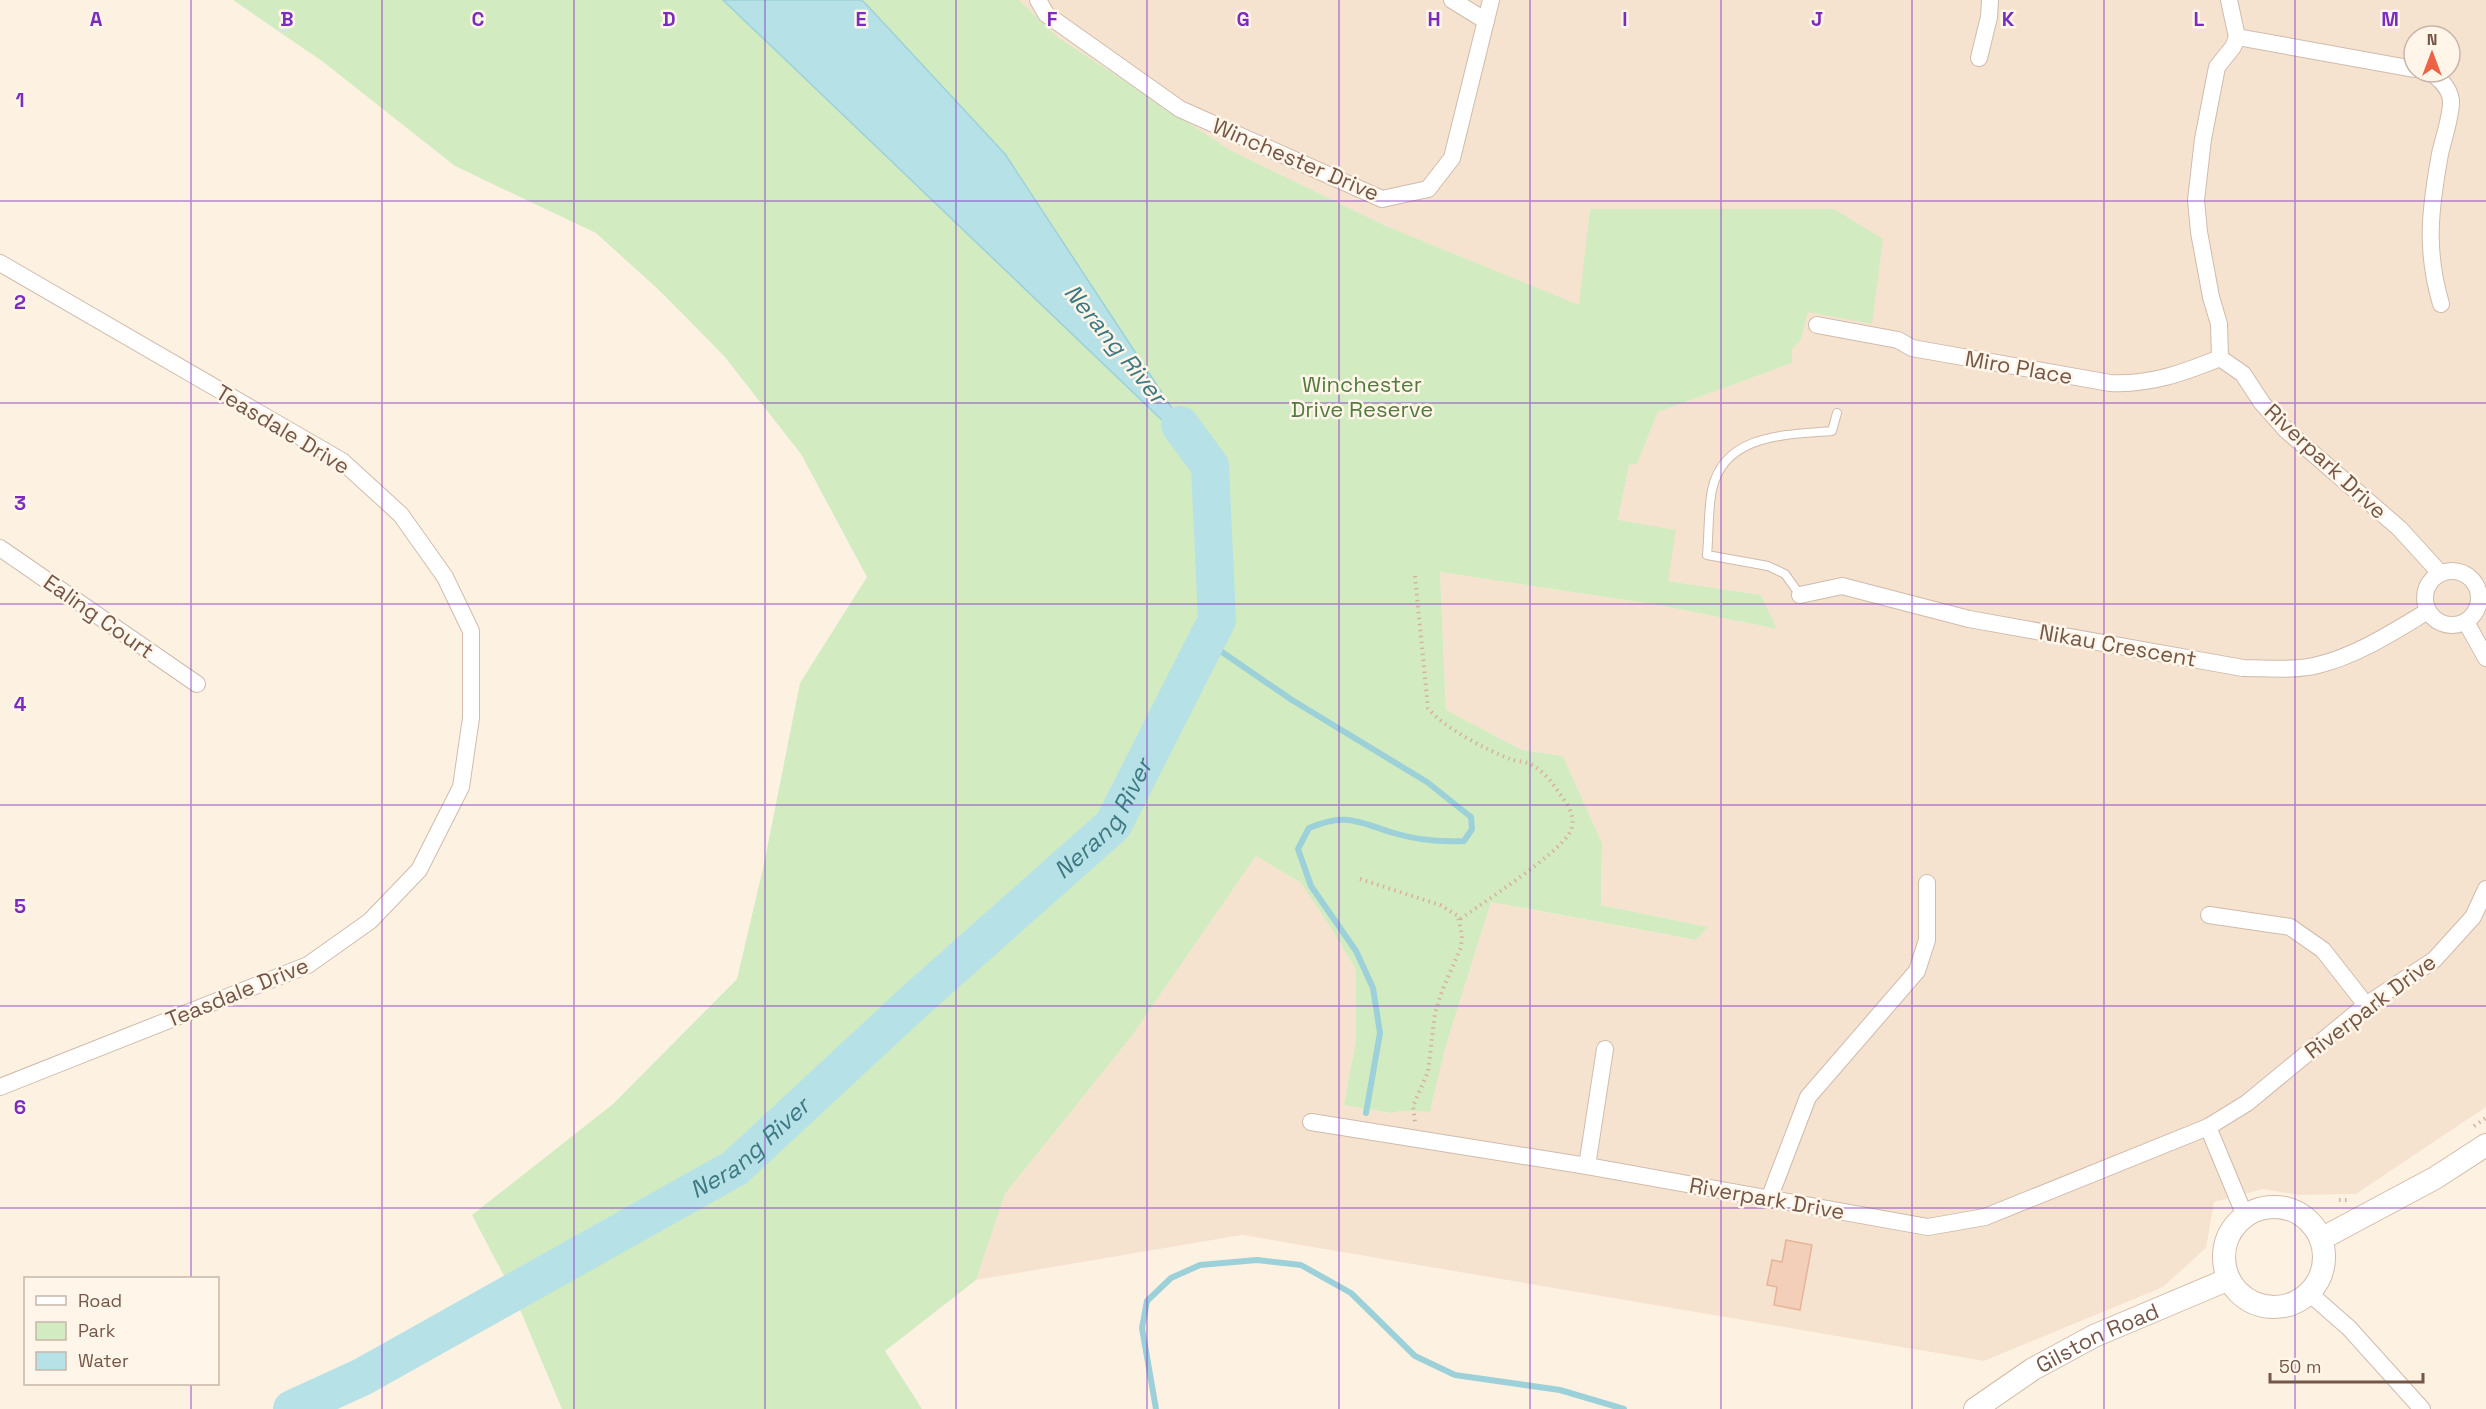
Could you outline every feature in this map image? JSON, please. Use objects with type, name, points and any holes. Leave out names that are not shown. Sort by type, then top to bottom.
[{"type":"main road","points":[[2321,1239],[2435,1178],[2486,1145]]},
{"type":"main road","points":[[2274,1206],[2303,1215],[2314,1226],[2321,1239],[2324,1265],[2320,1277],[2309,1293],[2291,1304],[2277,1307],[2262,1306],[2243,1296],[2229,1279],[2224,1266],[2224,1251],[2234,1225],[2245,1216],[2259,1209],[2274,1206]]},
{"type":"main road","name":"Gilston Road","points":[[1976,1409],[2033,1369],[2094,1336],[2229,1279]]},
{"type":"street","name":"Winchester Drive","points":[[1038,0],[1046,14],[1180,109],[1382,199],[1428,189],[1452,158],[1491,0]]},
{"type":"street","points":[[1452,0],[1486,21]]},
{"type":"street","points":[[1979,57],[1989,17],[1990,0]]},
{"type":"street","points":[[2220,358],[2219,324],[2211,297],[2199,232],[2196,200],[2203,139],[2217,67],[2233,47],[2237,37],[2229,0]]},
{"type":"street","points":[[2237,37],[2402,67]]},
{"type":"street","points":[[2441,304],[2433,276],[2429,242],[2432,200],[2451,101],[2445,84]]},
{"type":"street","name":"Teasdale Drive","points":[[0,263],[342,461],[401,515],[445,577],[471,630],[471,718],[461,787],[420,870],[370,921],[308,965],[0,1087]]},
{"type":"street","name":"Miro Place","points":[[1816,325],[1898,340],[1912,348],[2110,383],[2138,383],[2169,378],[2220,358]]},
{"type":"street","name":"Riverpark Drive","points":[[2220,358],[2242,374],[2262,403],[2286,430],[2400,529],[2440,573]]},
{"type":"street","name":"Ealing Court","points":[[0,548],[197,684]]},
{"type":"street","points":[[2448,571],[2464,573],[2481,581],[2480,601],[2473,617],[2466,622],[2458,625],[2440,623],[2428,611],[2425,604],[2426,590],[2434,577],[2440,573],[2448,571]]},
{"type":"street","name":"Nikau Crescent","points":[[1800,595],[1842,586],[1969,619],[2243,668],[2278,669],[2318,665],[2374,644],[2428,611]]},
{"type":"street","points":[[2466,622],[2486,658]]},
{"type":"street","points":[[1769,1199],[1808,1097],[1917,971],[1927,940],[1927,883]]},
{"type":"street","name":"Riverpark Drive","points":[[1311,1122],[1587,1166],[1928,1227],[1985,1217],[2208,1127],[2247,1103],[2366,1005],[2434,960],[2473,917],[2486,889]]},
{"type":"street","points":[[2209,915],[2290,927],[2323,950],[2366,1005]]},
{"type":"street","points":[[1587,1166],[1605,1049]]},
{"type":"street","points":[[2208,1127],[2245,1216]]},
{"type":"street","points":[[2309,1293],[2349,1328],[2422,1409]]},
{"type":"lane","points":[[1800,595],[1785,574],[1768,566],[1707,555],[1712,489],[1720,471],[1741,447],[1776,435],[1832,431],[1837,413]]},
{"type":"path","points":[[1415,576],[1428,708],[1435,717],[1462,734],[1510,759],[1528,763],[1540,770],[1570,808],[1572,817],[1570,831],[1555,850],[1459,920]]},
{"type":"path","points":[[1360,879],[1440,905],[1458,916],[1459,920],[1461,947],[1435,1013],[1428,1072],[1413,1106],[1416,1140]]},
{"type":"shaded area","points":[[1019,0],[2486,0],[2486,1107],[2356,1194],[2299,1195],[2263,1189],[2214,1202],[2206,1248],[2163,1287],[1984,1361],[1242,1235],[976,1280],[1005,1194],[1131,1037],[1256,856],[1301,883],[1356,970],[1356,1040],[1344,1105],[1390,1113],[1430,1112],[1445,1049],[1491,902],[1695,940],[1708,927],[1601,905],[1602,843],[1563,756],[1522,750],[1446,710],[1440,572],[1659,605],[1777,629],[1761,595],[1668,581],[1618,521],[1629,465],[1637,464],[1658,412],[1792,363],[1792,349],[1801,340],[1808,311],[1590,209],[1580,306],[1386,226],[1230,150],[1059,38]]},
{"type":"green space","name":"Winchester Drive Reserve","points":[[233,0],[723,0],[959,225],[1005,154],[861,0],[1019,0],[1059,38],[1230,150],[1386,226],[1579,305],[1590,209],[1834,209],[1883,239],[1872,324],[1808,312],[1801,340],[1792,349],[1792,363],[1658,412],[1637,464],[1629,465],[1618,520],[1676,530],[1668,581],[1761,595],[1777,629],[1659,605],[1440,572],[1446,710],[1522,750],[1563,756],[1602,843],[1601,905],[1708,927],[1696,940],[1491,902],[1445,1049],[1430,1112],[1390,1113],[1344,1105],[1356,1040],[1356,970],[1301,883],[1256,856],[1131,1037],[1005,1194],[976,1280],[885,1351],[922,1409],[562,1409],[513,1293],[472,1215],[613,1104],[737,979],[764,864],[800,683],[867,577],[801,454],[724,356],[660,291],[596,233],[455,166],[322,61]]},
{"type":"water","points":[[723,0],[861,0],[865,3],[1005,154],[1210,466]]},
{"type":"building","points":[[1786,1240],[1812,1245],[1800,1310],[1774,1305],[1777,1287],[1767,1285],[1772,1260],[1782,1262]]},
{"type":"waterway","name":"Nerang River","points":[[292,1409],[362,1377],[735,1168],[917,999],[1113,825],[1217,620],[1210,466],[1180,425]]},
{"type":"waterway","points":[[1206,641],[1292,700],[1427,782],[1471,817],[1472,829],[1464,841],[1438,841],[1411,837],[1352,820],[1333,820],[1309,828],[1298,849],[1311,886],[1356,951],[1373,988],[1380,1033],[1366,1113]]},
{"type":"waterway","points":[[1156,1409],[1142,1328],[1147,1301],[1171,1278],[1200,1265],[1257,1260],[1301,1265],[1351,1293],[1415,1356],[1455,1375],[1560,1390],[1624,1409]]}]
